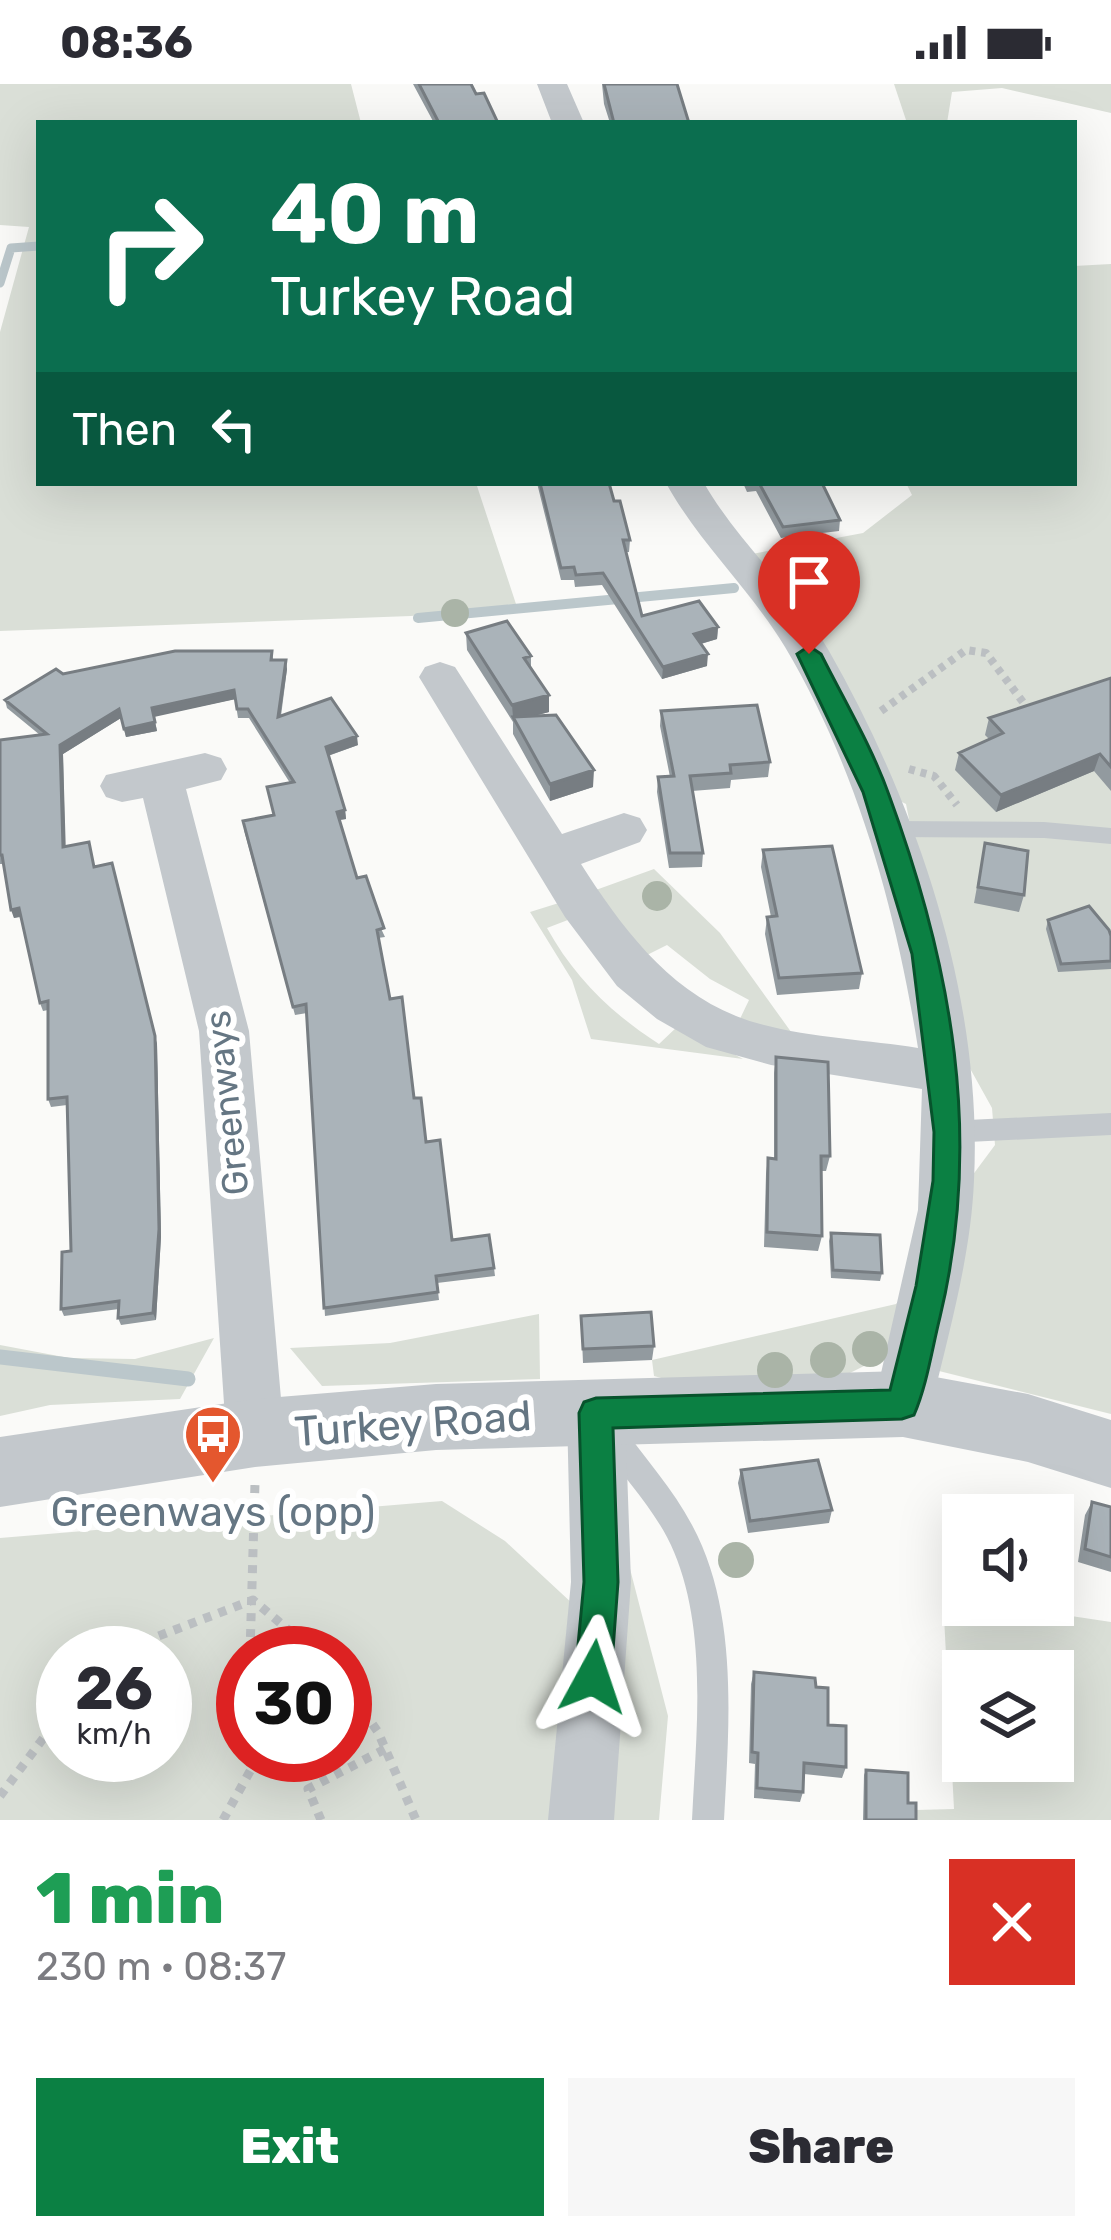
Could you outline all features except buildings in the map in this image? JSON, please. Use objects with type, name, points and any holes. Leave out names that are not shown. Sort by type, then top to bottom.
[{"type":"street","points":[[552,84],[567,120]]},
{"type":"street","points":[[686,486],[696,506],[783,610],[809,654],[890,829],[926,954],[943,1072],[948,1181],[932,1286],[902,1404]]},
{"type":"street","points":[[440,677],[552,856],[634,974],[674,1006],[724,1033],[771,1045],[943,1072]]},
{"type":"street","name":"Greenways","points":[[163,778],[224,1031],[256,1433]]},
{"type":"street","points":[[552,856],[624,830]]},
{"type":"street","name":"Turkey Road","points":[[0,1472],[256,1433],[436,1417],[902,1404],[1028,1428],[1111,1454]]},
{"type":"street","points":[[581,1820],[601,1582],[596,1413]]},
{"type":"lane","points":[[890,829],[1111,836]]},
{"type":"lane","points":[[948,1132],[1111,1124]]},
{"type":"lane","points":[[596,1413],[688,1551],[706,1634],[713,1720],[708,1820]]},
{"type":"path","points":[[873,717],[966,650],[986,653],[1047,732]]},
{"type":"path","points":[[902,767],[934,776],[976,829]]},
{"type":"path","points":[[252,1626],[256,1433]]},
{"type":"path","points":[[184,1626],[253,1600]]},
{"type":"path","points":[[253,1600],[287,1626]]},
{"type":"path","points":[[372,1718],[389,1746],[416,1820]]},
{"type":"path","points":[[321,1820],[308,1789],[389,1746]]},
{"type":"path","points":[[0,1796],[36,1748]]},
{"type":"path","points":[[223,1820],[244,1782]]},
{"type":"shaded area","points":[[0,84],[351,84],[360,120],[36,120],[36,486],[477,486],[516,604],[411,616],[0,631],[0,332],[29,227],[0,225]]},
{"type":"shaded area","points":[[894,84],[1111,84],[1111,113],[1002,88],[952,92],[947,120],[906,120]]},
{"type":"shaded area","points":[[1111,264],[1111,1414],[939,1371],[966,1184],[995,1145],[992,1108],[952,1036],[906,804],[894,798],[752,554],[863,533],[912,495],[908,486],[1077,486],[1077,266]]},
{"type":"shaded area","points":[[654,869],[720,933],[794,1036],[738,1023],[749,1000],[710,979],[667,945],[641,958],[593,891]]},
{"type":"shaded area","points":[[562,902],[573,918],[547,928],[569,963],[610,1007],[659,1044],[679,1025],[743,1059],[591,1039],[572,980],[530,912]]},
{"type":"shaded area","points":[[909,1291],[896,1340],[872,1362],[848,1374],[701,1389],[654,1376],[652,1360],[896,1304]]},
{"type":"shaded area","points":[[539,1314],[540,1379],[322,1386],[290,1348],[390,1343]]},
{"type":"shaded area","points":[[214,1338],[180,1399],[50,1405],[0,1416],[0,1345],[69,1358],[135,1359]]},
{"type":"shaded area","points":[[442,1501],[505,1541],[574,1605],[556,1820],[0,1820],[0,1538]]},
{"type":"shaded area","points":[[628,1561],[668,1716],[659,1820],[608,1820]]},
{"type":"shaded area","points":[[1074,1616],[1111,1622],[1111,1820],[916,1820],[916,1810],[954,1809],[953,1782],[1074,1782],[1074,1650],[946,1650],[945,1626],[1074,1626]]},
{"type":"waterway","points":[[0,283],[11,248],[36,246]]},
{"type":"waterway","points":[[418,618],[734,588]]},
{"type":"waterway","points":[[0,1357],[188,1379]]},
{"type":"place","name":"Greenways (opp)","points":[[213,1485]]},
{"type":"route","points":[[593,1677],[601,1582],[596,1413],[902,1404],[932,1286],[948,1181],[948,1132],[926,954],[876,792],[809,654]]}]
